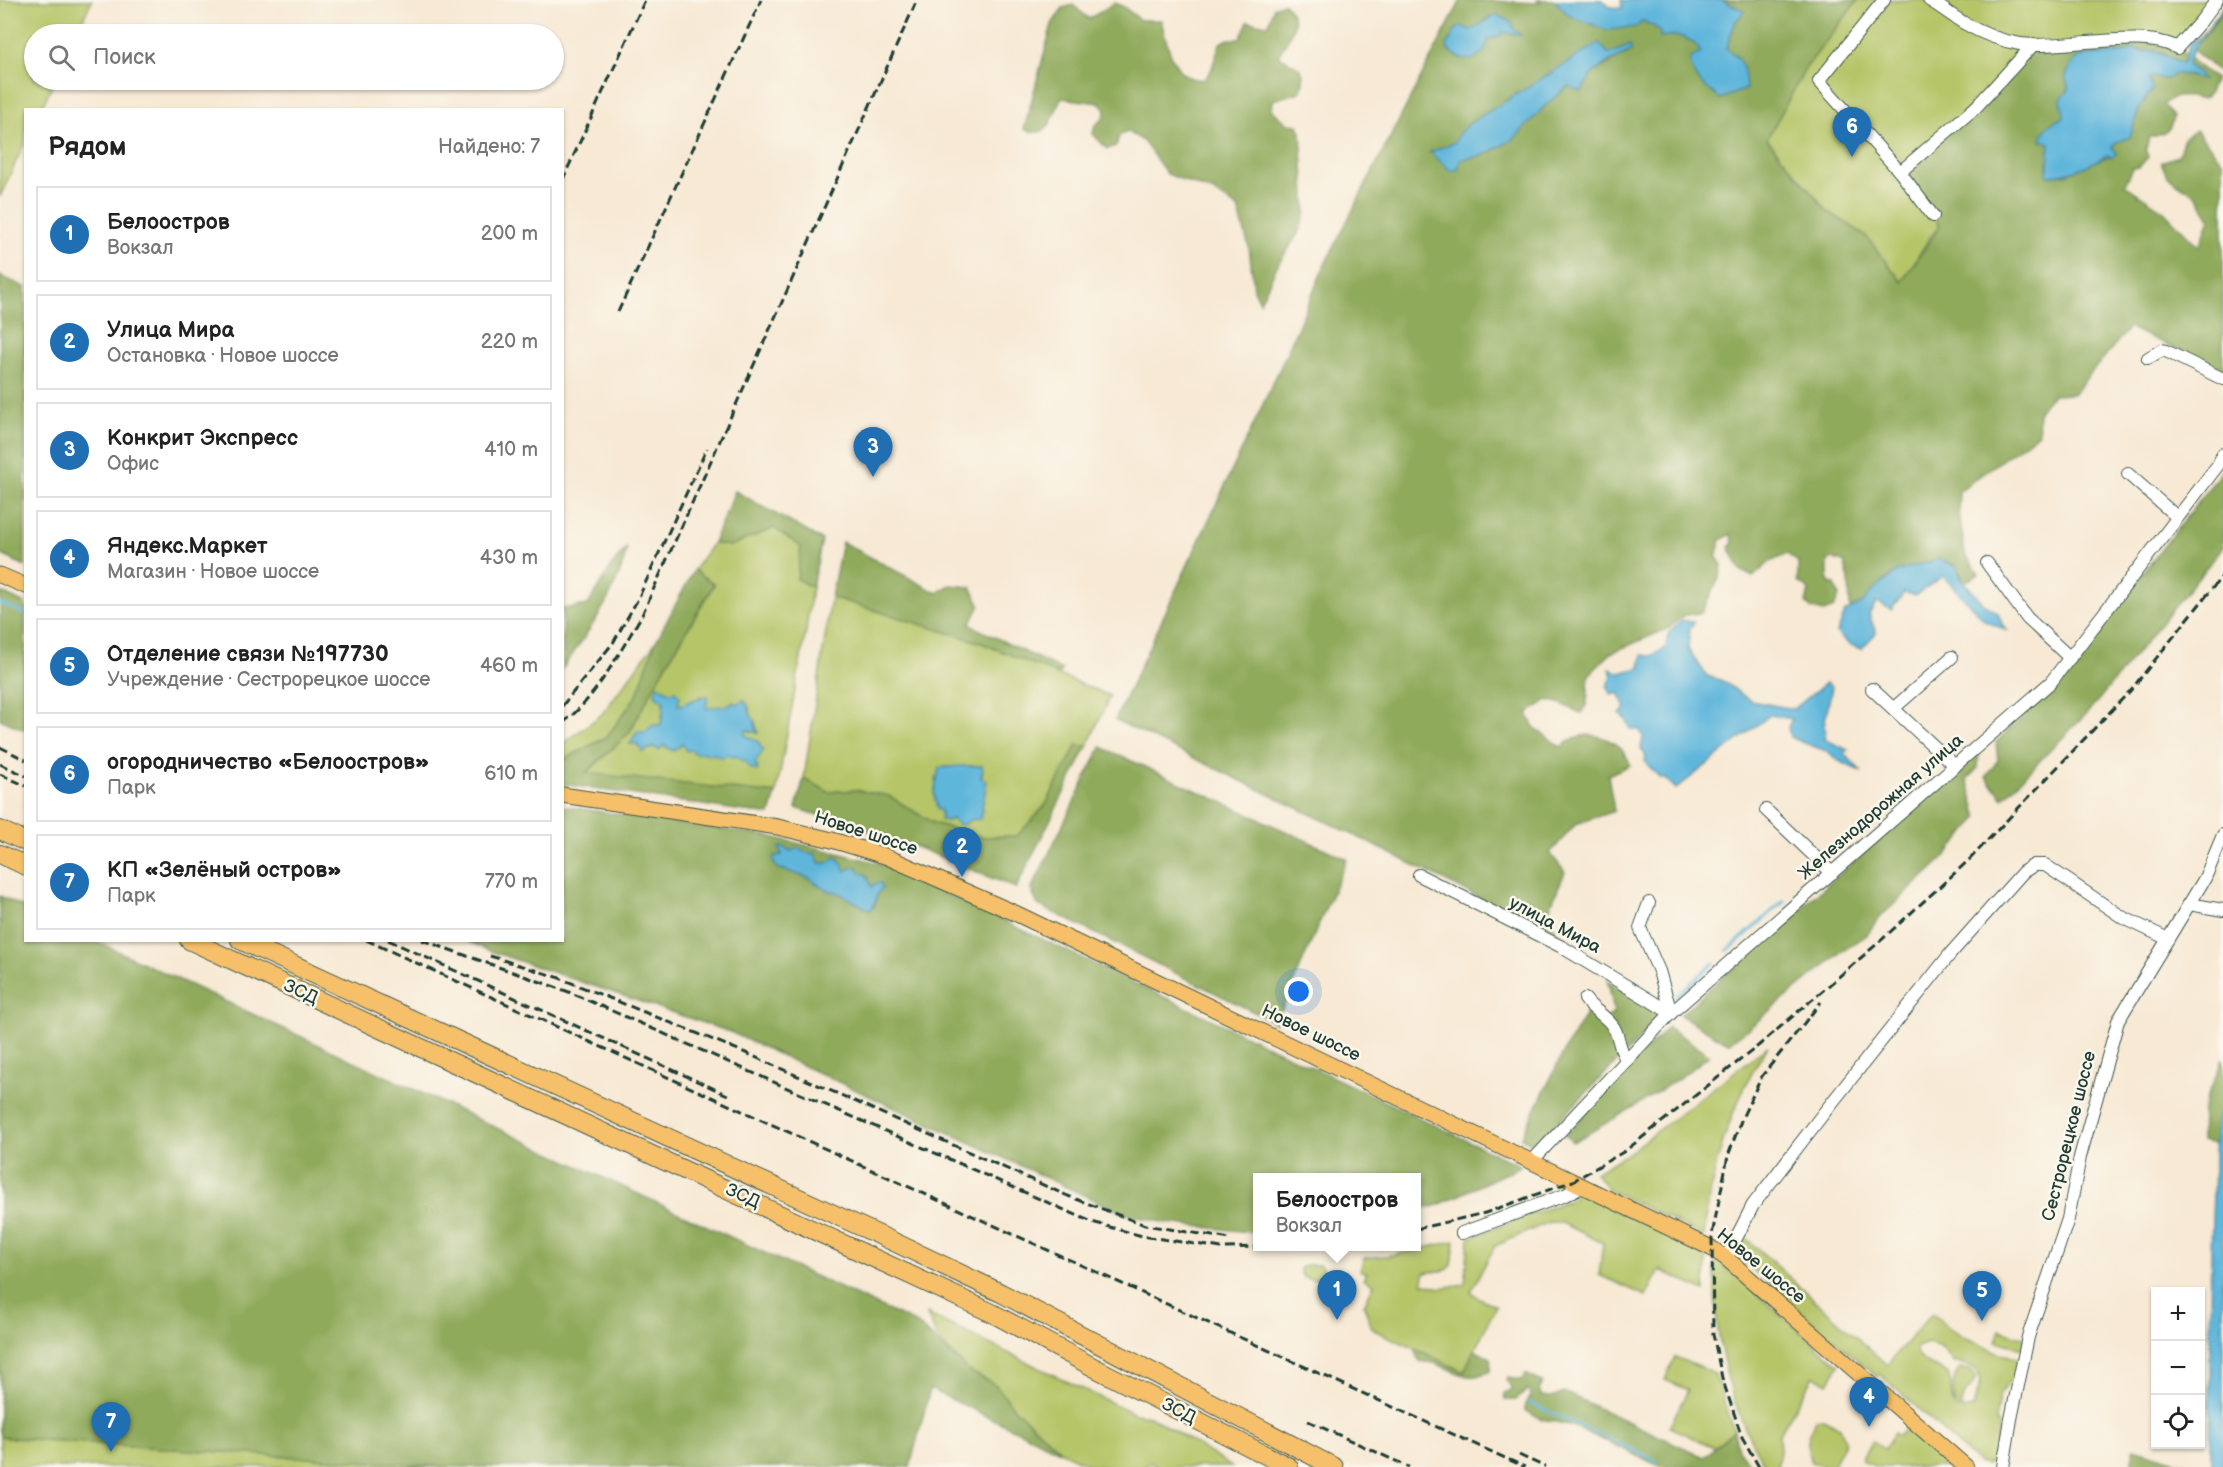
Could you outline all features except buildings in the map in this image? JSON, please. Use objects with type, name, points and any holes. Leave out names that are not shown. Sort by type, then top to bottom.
[{"type":"highway","points":[[0,830],[24,841]]},
{"type":"highway","points":[[0,854],[24,865]]},
{"type":"highway","name":"ЗСД","points":[[193,942],[982,1308],[1289,1467]]},
{"type":"highway","name":"ЗСД","points":[[244,942],[902,1245],[1001,1293],[1334,1467]]},
{"type":"main road","points":[[0,574],[24,585]]},
{"type":"main road","name":"Новое шоссе","points":[[564,795],[778,827],[885,856],[1015,913],[1533,1160],[1711,1248],[1726,1258],[1966,1467]]},
{"type":"street","points":[[1884,0],[1819,81],[1900,172],[1933,216]]},
{"type":"street","points":[[1929,0],[1964,23],[1990,36],[2019,44],[2144,40],[2166,42],[2177,48],[2217,0]]},
{"type":"street","points":[[1900,172],[1976,107],[2034,44]]},
{"type":"street","points":[[2148,358],[2162,350],[2166,351],[2223,379]]},
{"type":"street","name":"Железнодорожная улица","points":[[1533,1160],[1671,1013],[2051,682],[2218,465],[2223,454]]},
{"type":"street","points":[[2128,474],[2177,518]]},
{"type":"street","points":[[1987,563],[2027,618],[2070,658]]},
{"type":"street","points":[[1894,708],[1952,657]]},
{"type":"street","points":[[1872,689],[1955,766]]},
{"type":"street","points":[[1766,810],[1832,873]]},
{"type":"street","name":"Сестрорецкое шоссе","points":[[2003,1467],[2028,1337],[2068,1219],[2080,1157],[2118,1021],[2134,990],[2205,878],[2223,834]]},
{"type":"street","points":[[1726,1258],[1753,1205],[1946,959],[2023,872],[2034,865],[2053,869],[2122,917],[2168,939]]},
{"type":"street","name":"улица Мира","points":[[1419,875],[1562,947],[1671,1013]]},
{"type":"street","points":[[1649,903],[1640,928],[1659,970],[1671,1013]]},
{"type":"street","points":[[2189,904],[2223,910]]},
{"type":"street","points":[[1585,999],[1615,1029],[1623,1055],[1628,1060]]},
{"type":"street","points":[[1462,1233],[1565,1196],[1582,1186]]},
{"type":"green space","points":[[0,0],[92,0],[81,24],[24,24],[24,90],[50,90],[41,108],[24,108],[24,144],[0,197]]},
{"type":"green space","points":[[1461,0],[1540,3],[1537,0],[1554,0],[1570,16],[1584,20],[1643,21],[1661,30],[1661,37],[1682,36],[1694,43],[1708,66],[1720,99],[1746,89],[1737,57],[1726,48],[1736,21],[1734,7],[1722,0],[1858,0],[1807,66],[1767,139],[1827,211],[1865,235],[1902,282],[1940,226],[1902,175],[2032,46],[2144,40],[2179,49],[2186,56],[2183,63],[2161,53],[2133,49],[2127,52],[2089,54],[2066,76],[2068,88],[2064,117],[2050,126],[2041,140],[2050,142],[2048,176],[2066,174],[2117,153],[2112,147],[2130,136],[2139,108],[2152,90],[2149,79],[2153,77],[2167,79],[2176,73],[2192,77],[2198,72],[2187,65],[2189,58],[2215,79],[2204,98],[2177,97],[2163,104],[2173,117],[2170,126],[2162,134],[2149,137],[2146,150],[2148,157],[2139,167],[2133,168],[2125,185],[2164,211],[2199,247],[2210,219],[2197,196],[2167,176],[2161,162],[2178,156],[2184,138],[2196,130],[2223,162],[2223,369],[2129,328],[2073,394],[2053,395],[2038,411],[2039,433],[1959,491],[1959,511],[1965,554],[1979,574],[1965,582],[1956,565],[1939,559],[1898,571],[1885,580],[1862,604],[1850,609],[1849,579],[1844,562],[1828,560],[1828,582],[1835,585],[1839,596],[1834,608],[1824,612],[1812,609],[1806,603],[1809,590],[1798,582],[1798,562],[1787,554],[1770,562],[1753,577],[1740,570],[1729,547],[1733,543],[1731,534],[1721,540],[1716,556],[1722,565],[1720,576],[1702,612],[1682,616],[1669,628],[1611,653],[1589,675],[1587,704],[1581,713],[1547,700],[1527,714],[1534,727],[1561,747],[1577,737],[1602,737],[1610,740],[1622,750],[1630,765],[1608,775],[1614,811],[1576,824],[1550,853],[1565,872],[1547,914],[1561,939],[1364,840],[1115,720],[1280,368],[1326,262]],"holes":[[[1489,17],[1518,35],[1502,31],[1501,36],[1489,39],[1484,52],[1462,26],[1470,31]],[[1599,44],[1609,54],[1630,45],[1631,51],[1569,86],[1547,104],[1514,139],[1484,155],[1460,160],[1430,152],[1455,142]]]},
{"type":"green space","points":[[1858,0],[2218,0],[2188,35],[1927,207],[1940,226],[1930,237],[1902,282],[1865,235],[1827,211],[1767,139],[1807,66]]},
{"type":"green space","points":[[1114,3],[1124,7],[1140,20],[1161,20],[1173,60],[1185,75],[1194,79],[1205,79],[1211,71],[1220,43],[1229,39],[1240,39],[1248,21],[1268,25],[1274,7],[1284,3],[1290,10],[1294,23],[1293,29],[1278,56],[1300,68],[1303,84],[1300,92],[1273,100],[1272,110],[1288,124],[1298,125],[1301,132],[1306,213],[1299,232],[1277,266],[1260,302],[1254,289],[1249,247],[1238,208],[1214,192],[1167,174],[1143,141],[1127,131],[1119,136],[1116,146],[1107,149],[1093,134],[1095,125],[1103,119],[1106,109],[1099,103],[1061,98],[1053,119],[1045,129],[1033,132],[1024,129],[1052,24],[1063,8],[1073,5],[1089,19]]},
{"type":"green space","points":[[2223,10],[2223,70],[2220,73],[2192,49],[2203,39]]},
{"type":"green space","points":[[0,276],[24,287],[24,566],[0,554]]},
{"type":"green space","points":[[2223,470],[2223,547],[2091,709],[2003,798],[1986,777],[1998,760],[1996,742],[2055,686]]},
{"type":"green space","points":[[735,491],[822,540],[812,587],[797,579],[801,547],[774,528],[730,546],[713,543]]},
{"type":"green space","points":[[774,528],[801,547],[797,579],[812,587],[776,794],[586,774],[629,733],[714,585],[694,570],[713,543],[730,546]],"holes":[[[658,686],[669,693],[678,705],[689,704],[701,696],[705,709],[737,704],[748,705],[758,733],[746,730],[745,735],[754,739],[760,747],[755,763],[729,753],[715,754],[691,750],[681,744],[673,751],[665,747],[658,747],[643,752],[637,744],[653,725],[661,725],[663,705]]]},
{"type":"green space","points":[[842,542],[937,593],[950,585],[971,587],[980,605],[970,625],[1062,670],[1059,675],[979,642],[831,597]]},
{"type":"green space","points":[[627,547],[623,564],[610,595],[564,667],[564,609],[588,605],[612,565]]},
{"type":"green space","points":[[694,570],[714,584],[629,733],[586,773],[776,794],[770,815],[564,784],[564,759],[607,737],[637,695],[655,643]]},
{"type":"green space","points":[[0,592],[24,604],[24,730],[0,719]]},
{"type":"green space","points":[[831,597],[979,642],[1110,696],[1087,747],[1077,745],[1045,806],[1017,836],[981,837],[933,823],[889,796],[856,790],[828,792],[804,778]],"holes":[[[982,766],[982,778],[936,779],[943,767]]]},
{"type":"green space","points":[[655,643],[637,695],[607,737],[564,759],[564,743],[602,714]]},
{"type":"green space","points":[[1077,745],[1087,747],[1016,888],[919,848],[796,808],[804,778],[828,792],[856,790],[889,796],[933,823],[981,837],[1017,836],[1045,806]]},
{"type":"green space","points":[[1101,747],[1347,859],[1276,1023],[1038,905],[1031,890]]},
{"type":"green space","points":[[1979,751],[1978,768],[1967,779],[1978,818],[1942,860],[1877,920],[1867,935],[1844,950],[1728,1043],[1680,1015]]},
{"type":"green space","points":[[564,806],[768,836],[883,864],[1521,1166],[1436,1206],[1421,1209],[1421,1173],[1253,1173],[1253,1233],[1167,1223],[1125,1214],[730,1032],[469,942],[564,942]],"holes":[[[783,847],[791,851],[797,849],[816,854],[819,863],[827,863],[846,871],[866,874],[872,888],[878,892],[875,906],[870,910],[839,893],[824,889],[809,878],[777,868]]]},
{"type":"green space","points":[[0,896],[24,908],[24,942],[98,942],[917,1324],[969,1371],[996,1385],[1013,1407],[1062,1452],[930,1389],[910,1467],[444,1467],[0,1437]]},
{"type":"green space","points":[[1608,981],[1661,1017],[1535,1145],[1521,1138],[1565,1049],[1587,1012],[1603,1022],[1614,1012]]},
{"type":"green space","points":[[1668,1027],[1710,1055],[1626,1112],[1573,1142],[1565,1135]]},
{"type":"green space","points":[[1768,1046],[1743,1090],[1724,1137],[1711,1186],[1704,1236],[1609,1190],[1595,1173],[1630,1152]]},
{"type":"green space","points":[[2223,1058],[2223,1103],[2215,1144],[2201,1141],[2202,1111]]},
{"type":"green space","points":[[1579,1193],[1706,1254],[1705,1291],[1660,1270],[1646,1296],[1599,1275],[1603,1243],[1562,1223],[1549,1222],[1495,1246],[1471,1291],[1477,1297],[1496,1306],[1464,1372],[1372,1329],[1364,1305],[1374,1284],[1364,1279],[1367,1273],[1360,1270],[1364,1258],[1421,1251],[1421,1249],[1455,1241],[1452,1265],[1447,1270],[1424,1273],[1423,1283],[1441,1288],[1465,1284],[1469,1238],[1569,1200]]},
{"type":"green space","points":[[1739,1232],[1887,1365],[1932,1313],[1953,1331],[1993,1351],[2019,1359],[2016,1374],[2000,1394],[1995,1420],[1999,1428],[1993,1462],[1986,1465],[1978,1463],[1880,1374],[1877,1377],[1731,1251]],"holes":[[[1928,1343],[1941,1347],[1953,1362],[1971,1367],[1977,1372],[1981,1381],[1973,1408],[1963,1410],[1955,1408],[1949,1374],[1928,1364],[1917,1352],[1917,1347]]]},
{"type":"green space","points":[[1715,1258],[1839,1365],[1828,1383],[1814,1376],[1779,1434],[1778,1467],[1766,1467],[1752,1443],[1732,1393],[1725,1367],[1716,1312]]},
{"type":"green space","points":[[1320,1265],[1323,1269],[1319,1278],[1303,1277],[1301,1267]]},
{"type":"green space","points":[[927,1314],[1135,1414],[1150,1416],[1232,1467],[1158,1467],[1151,1463],[1143,1467],[1093,1467],[1062,1452],[1013,1407],[996,1385],[969,1371],[954,1356],[937,1338]]},
{"type":"green space","points":[[2000,1330],[2026,1338],[2023,1349],[1996,1341]]},
{"type":"green space","points":[[1414,1348],[1464,1372],[1474,1350],[1491,1358],[1490,1371],[1482,1375],[1468,1376],[1434,1363],[1419,1361]]},
{"type":"green space","points":[[1675,1357],[1715,1374],[1734,1431],[1716,1448],[1669,1427],[1688,1390],[1665,1380]]},
{"type":"green space","points":[[1960,1368],[1971,1371],[1976,1378],[1963,1397],[1961,1407],[1955,1404],[1954,1395],[1955,1379]]},
{"type":"green space","points":[[1525,1374],[1542,1382],[1539,1390],[1542,1396],[1552,1397],[1564,1392],[1704,1457],[1734,1431],[1738,1449],[1751,1467],[1662,1467],[1573,1426],[1537,1417],[1525,1410],[1525,1404],[1530,1396],[1528,1390],[1516,1400],[1505,1400],[1504,1393],[1512,1389],[1507,1381],[1508,1378],[1522,1380]]},
{"type":"green space","points":[[1822,1418],[1840,1427],[1845,1440],[1832,1467],[1823,1467],[1811,1462],[1809,1455],[1810,1431],[1815,1420]]},
{"type":"green space","points":[[1907,1424],[1956,1467],[1876,1467],[1861,1460],[1872,1441],[1884,1449],[1894,1433],[1899,1436]]},
{"type":"green space","points":[[0,1437],[444,1467],[0,1467]]},
{"type":"green space","points":[[2134,1448],[2189,1465],[2211,1467],[2131,1467]]},
{"type":"water","points":[[1554,0],[1602,0],[1611,7],[1622,8],[1621,0],[1722,0],[1745,11],[1736,21],[1726,48],[1742,66],[1746,89],[1720,99],[1704,86],[1693,72],[1690,58],[1701,53],[1689,40],[1679,36],[1660,37],[1660,30],[1643,21],[1636,27],[1607,30],[1570,16]]},
{"type":"water","points":[[2223,5],[2223,10],[2197,44],[2187,65],[2198,72],[2203,79],[2176,73],[2167,79],[2153,77],[2149,79],[2152,90],[2139,108],[2130,137],[2117,142],[2112,147],[2117,153],[2112,157],[2107,155],[2063,174],[2047,176],[2050,143],[2041,140],[2049,125],[2064,117],[2061,99],[2069,90],[2066,76],[2076,59],[2089,54],[2127,52],[2133,49],[2144,52],[2151,50],[2183,63],[2189,44],[2202,35]]},
{"type":"water","points":[[1497,15],[1511,22],[1514,29],[1521,35],[1502,32],[1501,36],[1489,39],[1484,52],[1472,60],[1462,59],[1448,50],[1447,44],[1457,28],[1462,26],[1470,30]]},
{"type":"water","points":[[1599,43],[1609,54],[1631,45],[1631,51],[1608,62],[1591,75],[1581,92],[1569,86],[1547,104],[1514,139],[1484,155],[1460,160],[1459,169],[1451,171],[1430,152],[1455,142],[1460,132],[1470,123]]},
{"type":"water","points":[[1939,559],[1956,566],[1962,579],[1984,604],[1998,613],[2003,626],[2008,631],[1984,620],[1943,576],[1916,595],[1904,593],[1891,610],[1876,603],[1869,614],[1876,633],[1861,649],[1849,644],[1837,633],[1845,612],[1862,604],[1873,591],[1898,571]]},
{"type":"water","points":[[1681,620],[1694,622],[1690,629],[1688,649],[1707,676],[1723,681],[1751,701],[1794,709],[1826,683],[1832,687],[1824,725],[1826,740],[1848,750],[1844,753],[1862,772],[1841,762],[1824,750],[1790,737],[1788,727],[1792,719],[1770,715],[1676,789],[1666,779],[1660,778],[1645,762],[1640,730],[1631,729],[1620,714],[1626,708],[1619,693],[1612,695],[1607,686],[1612,678],[1610,668],[1619,673],[1640,668],[1642,655],[1651,656],[1666,648],[1668,634]]},
{"type":"water","points":[[658,685],[669,692],[675,691],[680,696],[678,705],[708,696],[706,708],[730,705],[733,702],[737,704],[744,700],[758,731],[758,733],[746,730],[745,735],[759,742],[760,747],[764,749],[755,763],[758,767],[757,771],[748,767],[746,761],[736,756],[732,757],[728,754],[722,758],[703,752],[696,754],[691,750],[686,751],[683,744],[673,751],[664,745],[659,750],[653,747],[643,752],[637,744],[630,744],[637,732],[645,732],[653,725],[661,725],[664,702],[656,696],[655,691]]},
{"type":"water","points":[[982,766],[982,778],[987,780],[980,819],[969,820],[959,825],[952,819],[941,820],[941,811],[937,809],[934,794],[939,768]]},
{"type":"water","points":[[779,847],[791,851],[797,848],[816,854],[819,863],[827,863],[836,857],[846,871],[858,867],[860,873],[866,874],[872,887],[876,883],[881,883],[882,888],[870,910],[839,893],[824,889],[809,878],[777,868],[773,861],[774,856],[782,855]]},
{"type":"water","points":[[2223,1103],[2223,1467],[2211,1467],[2210,1296],[2214,1147],[2219,1113]]},
{"type":"waterway","points":[[0,603],[24,613]]},
{"type":"waterway","points":[[1727,951],[1784,901]]},
{"type":"waterway","points":[[1676,996],[1714,963]]},
{"type":"waterway","points":[[1528,1402],[1657,1461]]},
{"type":"waterway","points":[[1907,1430],[1931,1450]]},
{"type":"waterway","points":[[1935,1454],[1950,1467]]},
{"type":"railway","points":[[564,177],[645,0]]},
{"type":"railway","points":[[618,312],[761,0]]},
{"type":"railway","points":[[564,722],[574,714],[596,688],[642,615],[917,0]]},
{"type":"railway","points":[[564,704],[613,643],[638,599],[707,448]]},
{"type":"railway","points":[[1421,1228],[1485,1213],[1573,1181],[1625,1151],[1758,1046],[1877,944],[1969,860],[2130,691],[2223,575]]},
{"type":"railway","points":[[0,747],[24,759]]},
{"type":"railway","points":[[0,764],[24,775]]},
{"type":"railway","points":[[0,774],[24,785]]},
{"type":"railway","points":[[370,942],[1525,1467]]},
{"type":"railway","points":[[392,942],[730,1096]]},
{"type":"railway","points":[[428,942],[569,992],[1092,1222],[1142,1236],[1222,1248],[1253,1247]]},
{"type":"railway","points":[[490,956],[557,977],[746,1053],[1068,1196],[1145,1225],[1231,1239]]},
{"type":"railway","points":[[1759,1467],[1742,1437],[1722,1378],[1713,1334],[1712,1235],[1728,1156],[1742,1118],[1762,1076],[1821,1002]]},
{"type":"railway","points":[[1308,1421],[1409,1467]]},
{"type":"railway","points":[[1519,1455],[1545,1467]]},
{"type":"place","name":"огородничество «Белоостров»","points":[[1852,157]]},
{"type":"place","name":"Конкрит Экспресс","points":[[873,477]]},
{"type":"place","name":"Улица Мира","points":[[962,877]]},
{"type":"place","name":"Белоостров","points":[[1337,1320]]},
{"type":"place","name":"Отделение связи №197730","points":[[1982,1321]]},
{"type":"place","name":"Яндекс.Маркет","points":[[1869,1427]]},
{"type":"place","name":"КП «Зелёный остров»","points":[[111,1452]]}]
